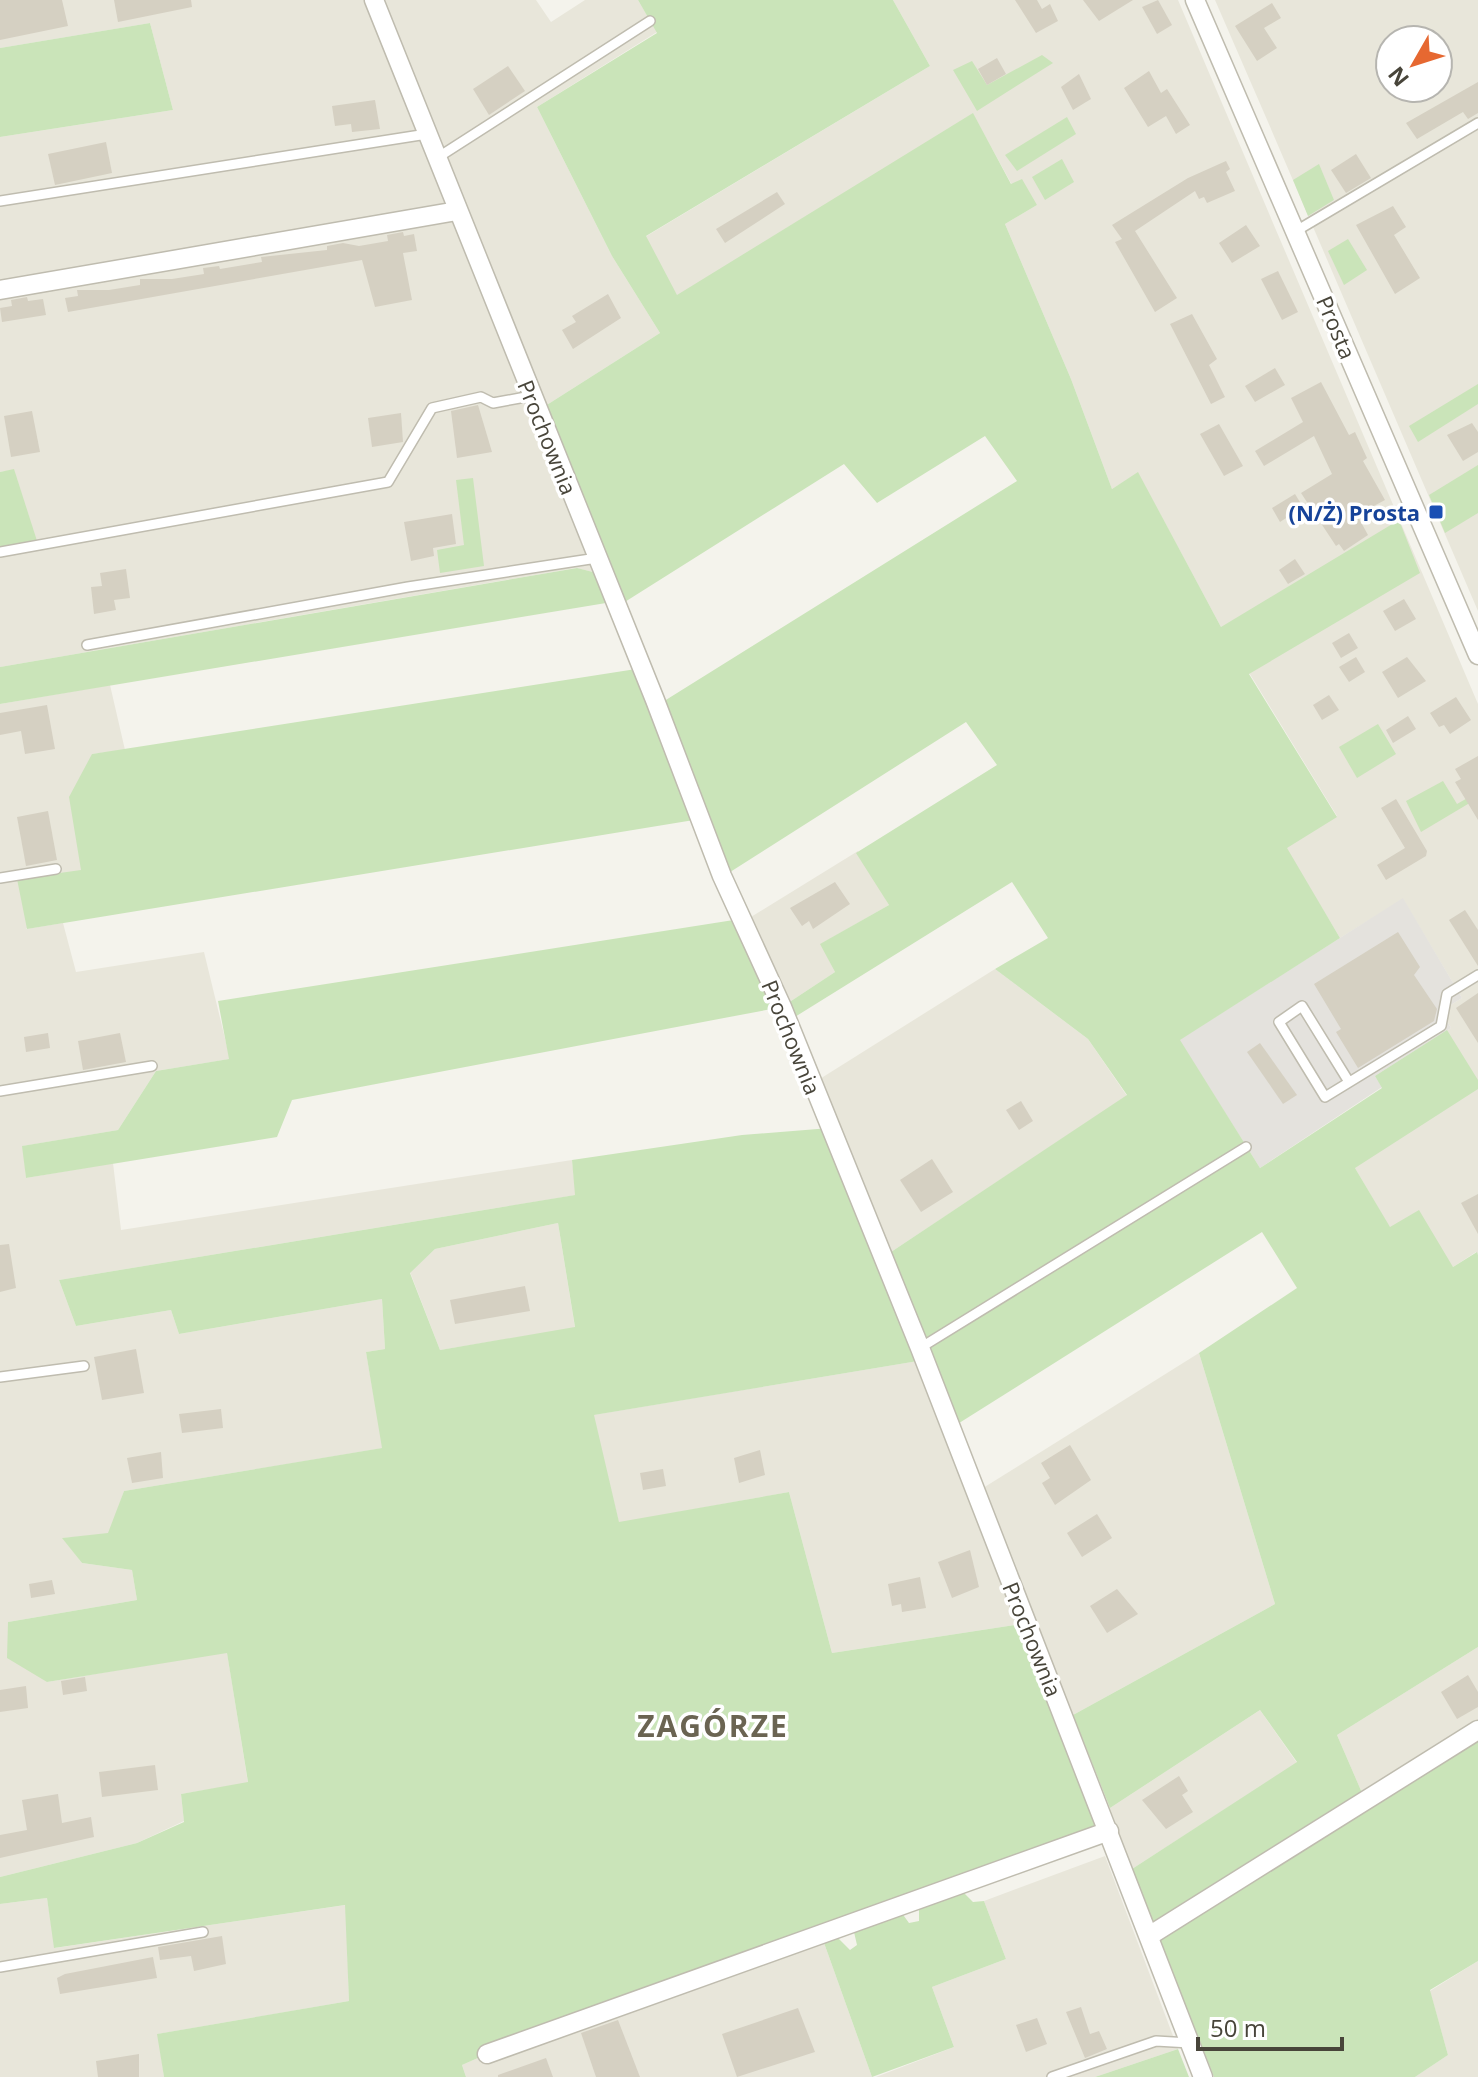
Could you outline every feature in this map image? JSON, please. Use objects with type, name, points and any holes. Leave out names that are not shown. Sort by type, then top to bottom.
[{"type":"street","name":"Prochownia","points":[[374,0],[722,876],[782,1007],[920,1348],[1203,2077]]},
{"type":"street","name":"Prosta","points":[[1195,0],[1478,655]]},
{"type":"street","points":[[0,290],[457,211]]},
{"type":"street","points":[[1149,1936],[1478,1730]]},
{"type":"street","points":[[487,2054],[1109,1831]]},
{"type":"lane","points":[[437,158],[650,21]]},
{"type":"lane","points":[[1296,231],[1478,123]]},
{"type":"lane","points":[[0,201],[427,134]]},
{"type":"lane","points":[[0,552],[388,482],[432,408],[481,397],[493,403],[531,396]]},
{"type":"lane","points":[[87,645],[408,587],[597,558]]},
{"type":"lane","points":[[0,878],[56,869]]},
{"type":"lane","points":[[1349,1082],[1302,1006],[1279,1022],[1325,1097],[1441,1026],[1447,994],[1478,975]]},
{"type":"lane","points":[[0,1091],[152,1066]]},
{"type":"lane","points":[[920,1348],[1246,1147]]},
{"type":"lane","points":[[0,1377],[84,1366]]},
{"type":"lane","points":[[0,1967],[203,1932]]},
{"type":"lane","points":[[1052,2077],[1156,2041],[1190,2043]]},
{"type":"shaded area","points":[[0,0],[365,0],[593,572],[576,568],[0,667],[0,552],[14,470],[0,472],[0,137],[173,110],[150,23],[0,48]]},
{"type":"shaded area","points":[[383,0],[536,0],[551,22],[585,0],[638,0],[657,32],[537,107],[612,256],[660,333],[542,408]]},
{"type":"shaded area","points":[[893,0],[1178,0],[1478,704],[1478,1255],[1476,1252],[1453,1267],[1390,1228],[1355,1168],[1382,1087],[1375,1076],[1451,1028],[1441,1011],[1462,998],[1403,899],[1340,938],[1286,848],[1337,816],[1221,627],[1138,473],[1112,489],[1071,379],[1005,224],[1037,205],[1012,185],[973,114],[677,296],[645,237],[930,66]]},
{"type":"shaded area","points":[[1215,0],[1478,0],[1478,611]]},
{"type":"shaded area","points":[[110,685],[125,750],[92,754],[81,870],[26,929],[63,923],[76,972],[204,952],[230,1059],[156,1071],[118,1130],[23,1146],[26,1178],[113,1163],[121,1230],[572,1160],[576,1195],[59,1280],[76,1326],[171,1310],[179,1334],[382,1299],[385,1349],[366,1352],[383,1448],[124,1491],[109,1534],[63,1538],[82,1563],[132,1570],[137,1600],[8,1622],[47,1682],[227,1652],[248,1783],[181,1794],[184,1821],[137,1843],[0,1877],[0,704]]},
{"type":"shaded area","points":[[858,851],[889,905],[821,944],[835,972],[785,1005],[746,920]]},
{"type":"shaded area","points":[[1403,898],[1462,998],[1441,1011],[1451,1028],[1375,1076],[1382,1087],[1260,1168],[1179,1040]]},
{"type":"shaded area","points":[[995,969],[1088,1039],[1127,1096],[891,1252],[815,1082]]},
{"type":"shaded area","points":[[558,1223],[575,1328],[440,1350],[410,1272],[435,1249]]},
{"type":"shaded area","points":[[1199,1353],[1275,1604],[1073,1715],[983,1488]]},
{"type":"shaded area","points":[[924,1360],[1027,1623],[832,1653],[789,1492],[619,1523],[593,1415]]},
{"type":"shaded area","points":[[1478,1647],[1478,1741],[1369,1809],[1337,1735]]},
{"type":"shaded area","points":[[1260,1710],[1297,1763],[1132,1869],[1110,1808]]},
{"type":"shaded area","points":[[1105,1856],[1178,2049],[1095,2077],[876,2077],[954,2047],[932,1987],[1006,1959],[984,1901]]},
{"type":"shaded area","points":[[47,1898],[55,1948],[346,1905],[349,2001],[158,2034],[164,2077],[0,2077],[0,1904]]},
{"type":"shaded area","points":[[823,1940],[872,2077],[466,2077],[462,2065],[487,2054],[514,2051],[631,2012]]},
{"type":"shaded area","points":[[1478,1961],[1478,2077],[1415,2077],[1448,2055],[1430,1991]]},
{"type":"green space","points":[[638,0],[893,0],[930,66],[646,236],[677,295],[973,113],[1011,184],[1022,179],[1037,205],[1005,224],[1071,379],[1112,489],[1138,472],[1221,627],[1399,520],[1420,573],[1249,674],[1337,817],[1287,848],[1340,938],[1180,1040],[1260,1168],[1382,1088],[1375,1076],[1447,1030],[1478,1080],[1478,1089],[1355,1168],[1390,1227],[1419,1210],[1453,1267],[1477,1252],[1478,1255],[1478,1647],[1337,1735],[1369,1809],[1478,1741],[1478,1961],[1430,1990],[1448,2055],[1415,2077],[1214,2077],[1132,1869],[1297,1762],[1260,1710],[1110,1808],[1073,1715],[1275,1604],[1199,1353],[1297,1288],[1262,1232],[956,1425],[891,1252],[1127,1095],[1088,1039],[995,969],[1048,938],[1012,882],[790,1020],[785,1005],[835,972],[820,944],[889,905],[856,853],[997,765],[966,722],[727,874],[661,703],[1017,481],[985,436],[877,503],[844,464],[620,605],[542,408],[660,333],[612,256],[537,107],[657,33]]},
{"type":"green space","points":[[150,23],[173,110],[0,137],[0,48]]},
{"type":"green space","points":[[1042,55],[1053,63],[977,111],[953,70],[972,61],[987,85]]},
{"type":"green space","points":[[1067,117],[1076,134],[1017,171],[1005,155]]},
{"type":"green space","points":[[1062,159],[1074,182],[1045,200],[1032,177]]},
{"type":"green space","points":[[1319,164],[1334,200],[1308,216],[1293,180]]},
{"type":"green space","points":[[1348,239],[1367,270],[1344,285],[1328,251]]},
{"type":"green space","points":[[1478,384],[1478,404],[1418,442],[1409,426]]},
{"type":"green space","points":[[1478,465],[1478,513],[1445,533],[1429,495]]},
{"type":"green space","points":[[14,469],[38,544],[0,552],[0,472]]},
{"type":"green space","points":[[473,478],[484,566],[440,573],[437,550],[464,545],[456,480]]},
{"type":"green space","points":[[577,568],[593,572],[606,603],[0,704],[0,667]]},
{"type":"green space","points":[[636,669],[700,819],[27,929],[17,879],[81,870],[69,797],[92,754]]},
{"type":"green space","points":[[1378,724],[1396,754],[1357,778],[1339,747]]},
{"type":"green space","points":[[1443,781],[1457,804],[1478,792],[1478,798],[1421,832],[1406,801]]},
{"type":"green space","points":[[740,919],[782,1007],[292,1100],[277,1137],[26,1178],[22,1146],[118,1130],[156,1071],[229,1059],[218,1001]]},
{"type":"green space","points":[[830,1128],[924,1360],[594,1415],[619,1522],[789,1492],[832,1653],[1027,1623],[1109,1831],[487,2054],[462,2065],[466,2077],[164,2077],[157,2034],[349,2001],[345,1905],[54,1948],[47,1898],[0,1904],[0,1877],[137,1843],[184,1822],[181,1794],[248,1782],[227,1653],[47,1682],[7,1658],[8,1622],[137,1600],[132,1570],[82,1563],[62,1538],[108,1533],[124,1491],[382,1448],[366,1352],[385,1349],[382,1299],[179,1334],[171,1310],[76,1326],[59,1280],[575,1195],[572,1160],[742,1135]],"holes":[[[558,1223],[575,1327],[440,1350],[410,1273],[435,1249]]]},
{"type":"green space","points":[[964,1893],[973,1902],[984,1901],[1006,1959],[932,1987],[954,2047],[872,2077],[823,1940],[837,1937],[850,1950],[857,1945],[854,1932],[901,1912],[909,1923],[919,1921],[919,1908]]},
{"type":"green space","points":[[1178,2049],[1189,2077],[1095,2077]]},
{"type":"building","points":[[0,0],[62,0],[68,26],[0,40]]},
{"type":"building","points":[[114,0],[191,0],[192,7],[118,22]]},
{"type":"building","points":[[1015,0],[1037,0],[1042,9],[1050,4],[1058,21],[1036,33]]},
{"type":"building","points":[[1083,0],[1133,0],[1099,21]]},
{"type":"building","points":[[1158,0],[1172,25],[1157,34],[1142,7]]},
{"type":"building","points":[[1272,3],[1281,18],[1264,28],[1277,48],[1257,61],[1235,26]]},
{"type":"building","points":[[997,58],[1006,74],[987,85],[978,69]]},
{"type":"building","points":[[508,66],[525,91],[489,115],[473,89]]},
{"type":"building","points":[[1149,71],[1161,93],[1167,89],[1190,125],[1176,134],[1166,116],[1148,127],[1124,88]]},
{"type":"building","points":[[1079,74],[1091,99],[1073,110],[1061,87]]},
{"type":"building","points":[[1478,82],[1478,113],[1468,119],[1463,112],[1417,139],[1406,123],[1439,104],[1454,104],[1454,96]]},
{"type":"building","points":[[375,100],[380,129],[352,132],[351,124],[335,126],[332,106]]},
{"type":"building","points":[[106,142],[112,173],[55,185],[48,154]]},
{"type":"building","points":[[1356,154],[1371,178],[1346,193],[1331,170]]},
{"type":"building","points":[[1226,161],[1230,169],[1226,172],[1235,191],[1207,203],[1204,197],[1199,199],[1195,191],[1135,231],[1177,298],[1155,312],[1115,242],[1122,239],[1112,225],[1188,178]]},
{"type":"building","points":[[777,192],[785,204],[725,243],[716,229]]},
{"type":"building","points":[[1393,206],[1406,227],[1394,235],[1420,278],[1395,294],[1356,225]]},
{"type":"building","points":[[1246,225],[1260,246],[1232,263],[1219,243]]},
{"type":"building","points":[[403,232],[404,236],[414,234],[417,251],[403,253],[412,300],[375,307],[362,260],[68,312],[65,298],[78,296],[77,290],[109,290],[140,285],[140,279],[172,279],[204,274],[203,268],[219,266],[220,269],[262,262],[261,257],[327,250],[327,246],[343,243],[359,246],[388,241],[387,235]]},
{"type":"building","points":[[1278,271],[1298,312],[1282,320],[1261,279]]},
{"type":"building","points":[[608,294],[621,318],[573,349],[562,330],[576,322],[572,316]]},
{"type":"building","points":[[27,297],[28,301],[43,299],[46,315],[2,322],[0,308],[12,306],[11,300]]},
{"type":"building","points":[[1192,314],[1217,359],[1209,365],[1225,397],[1211,404],[1170,324]]},
{"type":"building","points":[[1275,368],[1285,385],[1255,402],[1245,386]]},
{"type":"building","points":[[1321,382],[1349,435],[1355,432],[1367,458],[1363,461],[1385,500],[1357,515],[1368,535],[1344,551],[1339,544],[1336,546],[1301,493],[1332,474],[1314,436],[1264,466],[1255,451],[1303,422],[1291,398]]},
{"type":"building","points":[[478,405],[492,452],[457,458],[451,411]]},
{"type":"building","points":[[32,411],[40,452],[11,457],[4,416]]},
{"type":"building","points":[[401,413],[403,442],[372,447],[368,418]]},
{"type":"building","points":[[1472,423],[1478,432],[1478,452],[1463,461],[1447,435]]},
{"type":"building","points":[[1219,424],[1243,466],[1224,476],[1200,434]]},
{"type":"building","points":[[1295,494],[1303,507],[1280,522],[1272,508]]},
{"type":"building","points":[[452,514],[456,544],[433,548],[434,556],[411,561],[404,522]]},
{"type":"building","points":[[1295,559],[1305,574],[1288,584],[1279,570]]},
{"type":"building","points":[[126,569],[130,598],[114,600],[116,610],[94,614],[91,587],[102,586],[100,573]]},
{"type":"building","points":[[1404,599],[1416,619],[1395,631],[1383,611]]},
{"type":"building","points":[[1349,633],[1358,648],[1341,658],[1332,643]]},
{"type":"building","points":[[1356,657],[1365,672],[1349,682],[1339,667]]},
{"type":"building","points":[[1407,657],[1426,681],[1398,698],[1382,672]]},
{"type":"building","points":[[1329,695],[1339,710],[1322,720],[1313,705]]},
{"type":"building","points":[[1456,697],[1471,720],[1450,734],[1444,725],[1439,727],[1430,713]]},
{"type":"building","points":[[47,705],[55,749],[25,754],[21,731],[0,735],[0,713]]},
{"type":"building","points":[[1408,716],[1416,729],[1393,743],[1386,730]]},
{"type":"building","points":[[1478,756],[1478,820],[1455,782],[1461,779],[1455,769]]},
{"type":"building","points":[[1396,799],[1427,851],[1426,856],[1386,880],[1377,865],[1405,848],[1381,808]]},
{"type":"building","points":[[48,811],[57,860],[26,866],[17,817]]},
{"type":"building","points":[[835,882],[850,904],[813,929],[809,921],[802,926],[790,908]]},
{"type":"building","points":[[1465,910],[1478,930],[1478,966],[1449,920]]},
{"type":"building","points":[[1398,932],[1420,967],[1414,975],[1437,1009],[1434,1021],[1358,1068],[1336,1032],[1341,1029],[1314,984]]},
{"type":"building","points":[[1478,993],[1478,1043],[1456,1008]]},
{"type":"building","points":[[48,1033],[50,1048],[26,1052],[24,1037]]},
{"type":"building","points":[[120,1033],[126,1062],[83,1070],[78,1041]]},
{"type":"building","points":[[1260,1043],[1297,1095],[1283,1104],[1247,1052]]},
{"type":"building","points":[[1021,1101],[1033,1121],[1019,1130],[1006,1110]]},
{"type":"building","points":[[932,1159],[953,1192],[921,1212],[900,1180]]},
{"type":"building","points":[[1478,1194],[1478,1234],[1461,1203]]},
{"type":"building","points":[[9,1244],[16,1288],[0,1292],[0,1245]]},
{"type":"building","points":[[525,1286],[530,1311],[455,1324],[450,1300]]},
{"type":"building","points":[[136,1349],[144,1393],[102,1400],[94,1357]]},
{"type":"building","points":[[221,1409],[223,1428],[182,1433],[179,1414]]},
{"type":"building","points":[[1070,1445],[1091,1480],[1055,1505],[1042,1483],[1050,1478],[1041,1463]]},
{"type":"building","points":[[760,1450],[765,1475],[739,1483],[734,1458]]},
{"type":"building","points":[[161,1452],[163,1478],[132,1483],[127,1458]]},
{"type":"building","points":[[663,1469],[666,1486],[643,1490],[640,1473]]},
{"type":"building","points":[[1097,1514],[1112,1538],[1082,1557],[1067,1533]]},
{"type":"building","points":[[970,1550],[979,1587],[952,1598],[938,1562]]},
{"type":"building","points":[[920,1577],[926,1608],[902,1612],[901,1604],[892,1606],[888,1584]]},
{"type":"building","points":[[52,1580],[55,1594],[31,1598],[29,1584]]},
{"type":"building","points":[[1117,1589],[1138,1614],[1107,1633],[1090,1606]]},
{"type":"building","points":[[1468,1675],[1478,1692],[1478,1707],[1457,1719],[1441,1692]]},
{"type":"building","points":[[85,1677],[87,1691],[63,1695],[61,1681]]},
{"type":"building","points":[[26,1686],[28,1708],[0,1712],[0,1690]]},
{"type":"building","points":[[155,1765],[158,1790],[102,1797],[99,1772]]},
{"type":"building","points":[[1179,1776],[1188,1791],[1182,1795],[1193,1812],[1166,1829],[1142,1800]]},
{"type":"building","points":[[58,1794],[62,1823],[91,1817],[94,1837],[0,1858],[0,1835],[27,1830],[22,1800]]},
{"type":"building","points":[[222,1936],[226,1964],[194,1971],[191,1956],[160,1960],[158,1947]]},
{"type":"building","points":[[153,1957],[157,1978],[60,1994],[57,1978],[65,1974]]},
{"type":"building","points":[[1081,2007],[1090,2034],[1099,2031],[1107,2049],[1085,2058],[1066,2012]]},
{"type":"building","points":[[798,2008],[815,2052],[737,2077],[722,2034]]},
{"type":"building","points":[[1037,2018],[1047,2044],[1026,2052],[1016,2025]]},
{"type":"building","points":[[618,2020],[640,2077],[596,2077],[581,2033]]},
{"type":"building","points":[[139,2054],[139,2077],[98,2077],[96,2061]]},
{"type":"building","points":[[546,2058],[553,2077],[498,2077],[498,2075]]},
{"type":"place","name":"(N/Ż) Prosta","points":[[1436,512]]},
{"type":"district","name":"ZAGÓRZE","points":[[713,1725]]}]
